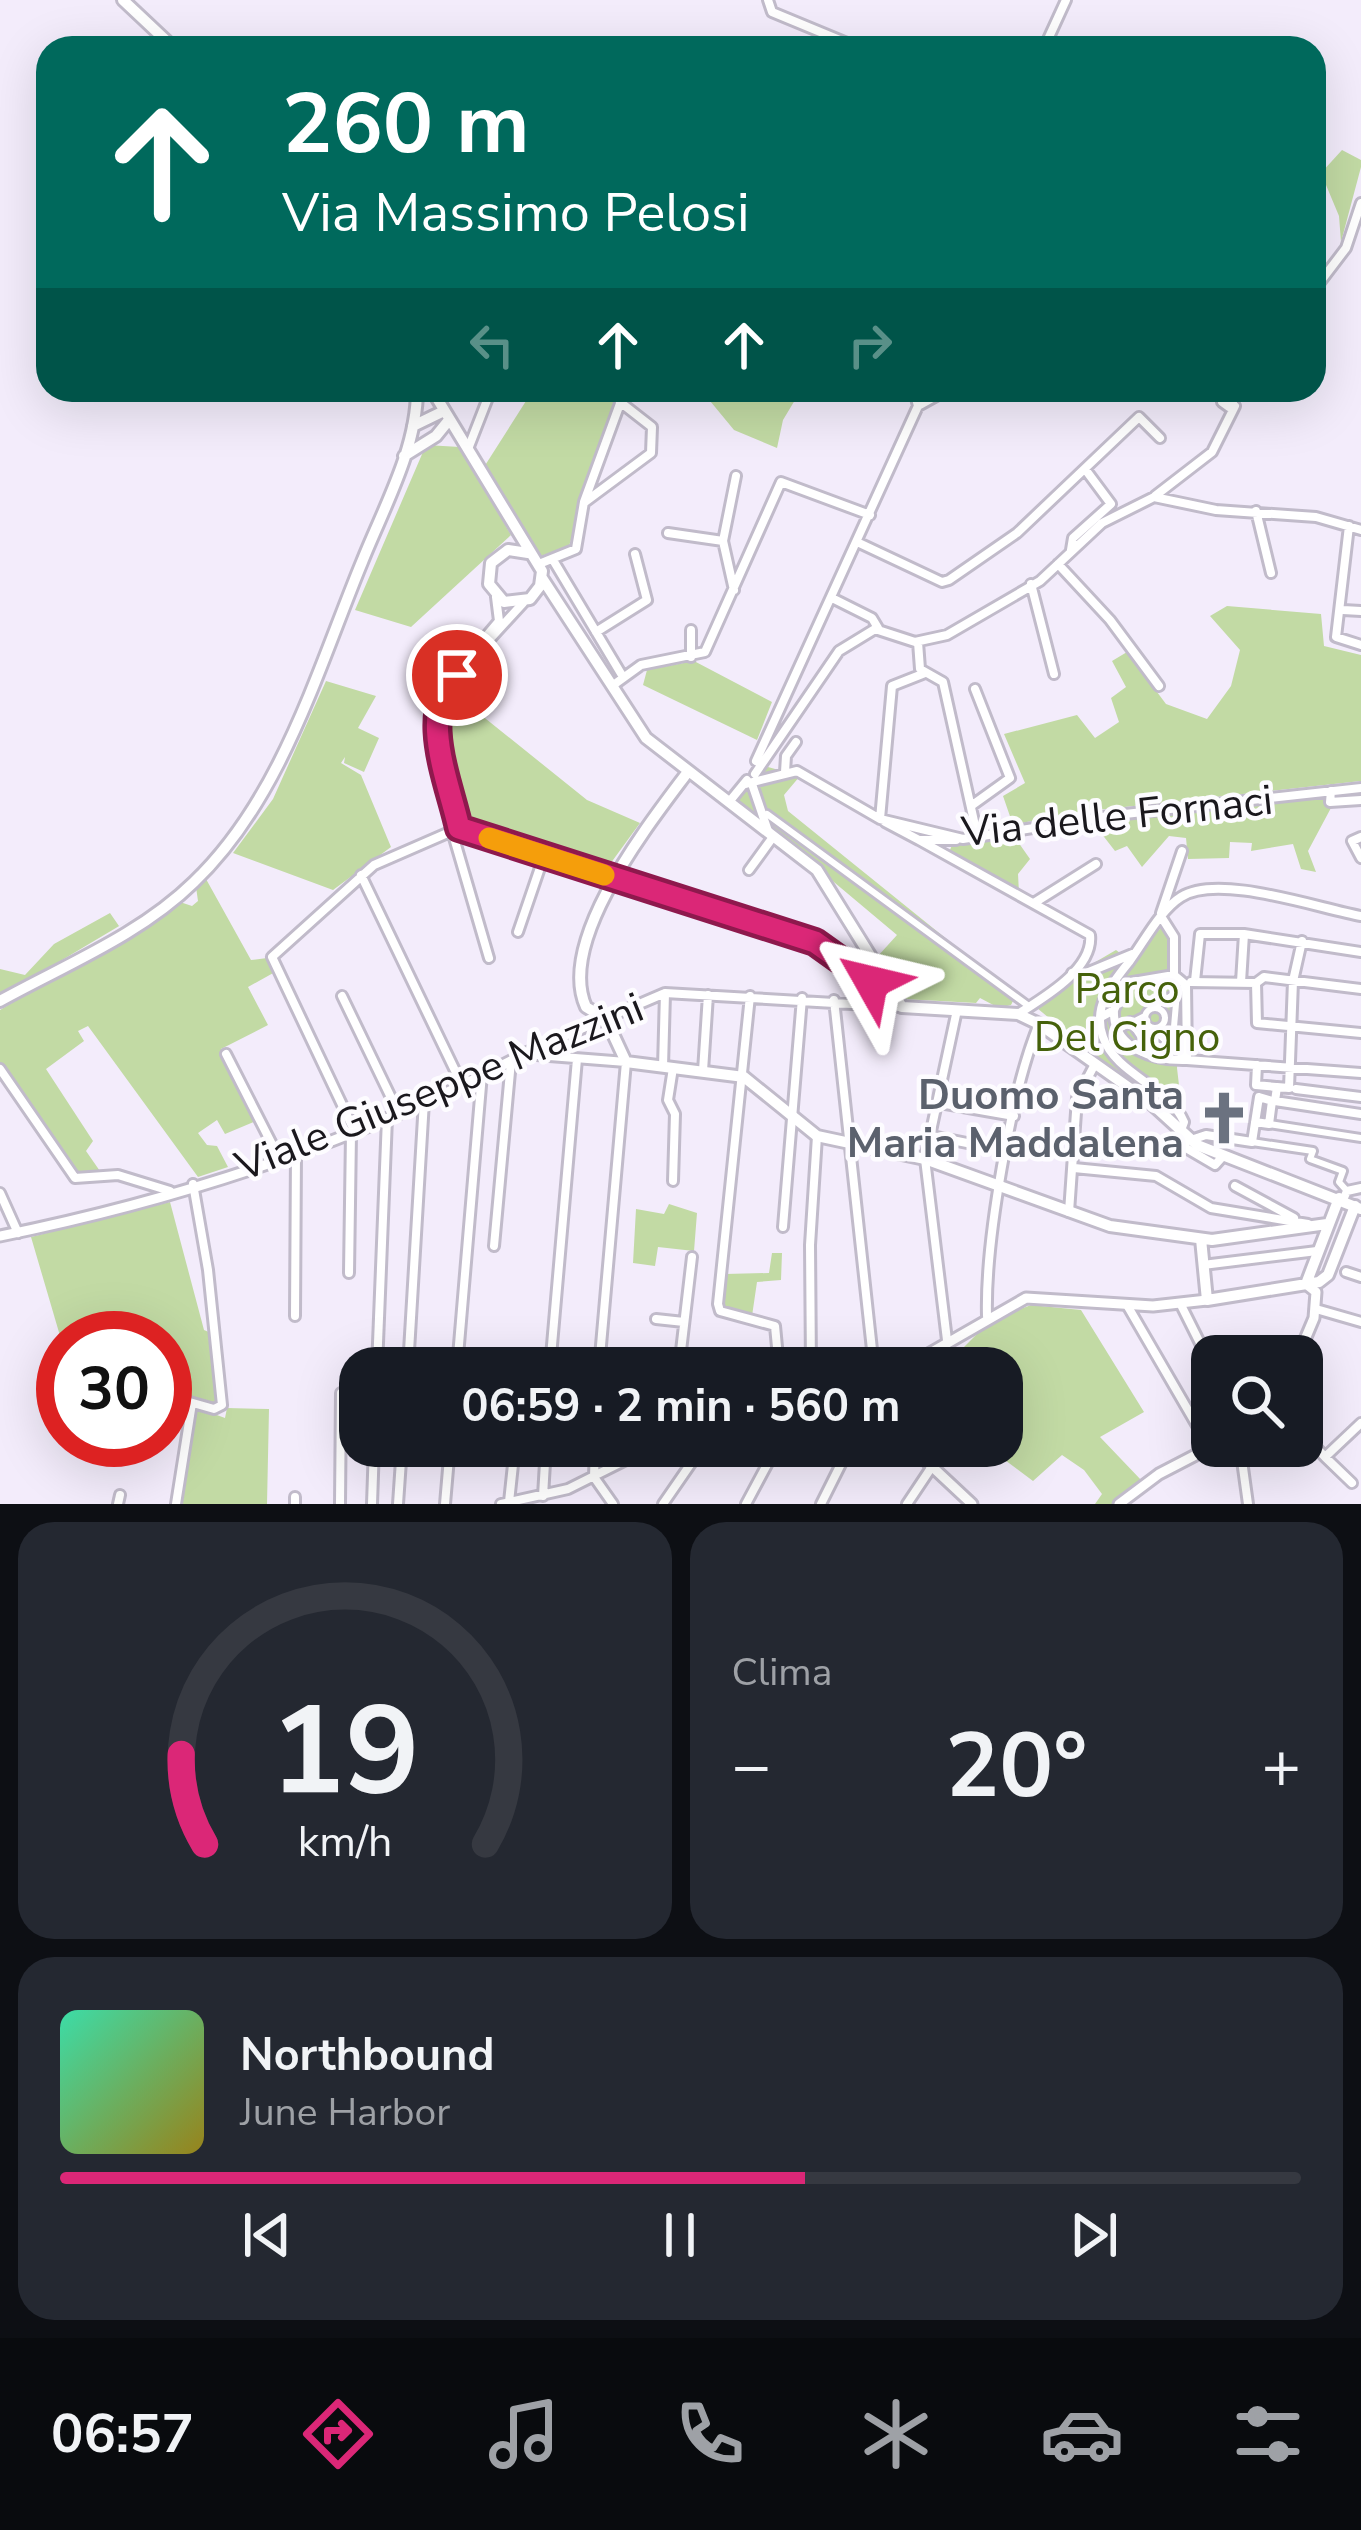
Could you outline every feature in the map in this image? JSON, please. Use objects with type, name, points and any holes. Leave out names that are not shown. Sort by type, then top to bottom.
[{"type":"main road","points":[[124,0],[162,36]]},
{"type":"main road","points":[[0,1001],[166,906],[228,844],[296,722],[404,456],[415,402]]},
{"type":"main road","points":[[439,402],[539,564],[542,578],[646,738],[811,864],[902,1006],[1024,1011],[1096,1062],[1185,1136],[1223,1156],[1349,1201]]},
{"type":"main road","points":[[411,429],[447,415]]},
{"type":"main road","points":[[404,456],[428,442],[447,415]]},
{"type":"main road","points":[[428,442],[466,448]]},
{"type":"main road","points":[[513,525],[512,543],[488,569],[496,596],[554,602],[577,627]]},
{"type":"main road","points":[[502,553],[528,553]]},
{"type":"main road","points":[[526,601],[542,578]]},
{"type":"main road","points":[[687,772],[610,877],[578,984],[587,1008],[606,1018],[626,1062],[745,1077],[793,1121],[817,1136],[926,1159],[1110,1226],[1201,1239],[1321,1226],[1349,1201]]},
{"type":"main road","points":[[1201,1239],[1207,1300],[1324,1280],[1338,1270],[1349,1201]]},
{"type":"main road","points":[[1306,1284],[1321,1226]]},
{"type":"street","points":[[768,0],[772,12],[830,36]]},
{"type":"street","points":[[1050,36],[1066,0]]},
{"type":"street","points":[[1326,274],[1346,248],[1361,203]]},
{"type":"street","points":[[466,448],[486,402]]},
{"type":"street","points":[[539,564],[576,549],[584,502],[620,402],[652,427],[651,453],[584,502]]},
{"type":"street","points":[[917,402],[918,406]]},
{"type":"street","points":[[749,870],[771,834],[753,779],[918,406],[925,402]]},
{"type":"street","points":[[1224,402],[1226,428]]},
{"type":"street","points":[[729,802],[753,779],[838,651],[859,635],[878,629],[918,641],[946,635],[1031,584],[1108,520],[1201,464],[1226,428],[1236,402]]},
{"type":"street","points":[[1224,405],[1235,406]]},
{"type":"street","points":[[857,542],[942,582],[949,580],[1006,543],[1139,417],[1160,438]]},
{"type":"street","points":[[1071,550],[1073,538],[1111,504],[1085,469]]},
{"type":"street","points":[[734,592],[723,541],[736,476]]},
{"type":"street","points":[[611,686],[647,663],[691,657],[708,647],[781,482],[870,515]]},
{"type":"street","points":[[1154,496],[1201,508],[1361,530]]},
{"type":"street","points":[[1256,512],[1271,573]]},
{"type":"street","points":[[1349,526],[1336,637],[1361,645]]},
{"type":"street","points":[[668,533],[723,541]]},
{"type":"street","points":[[596,632],[647,601],[634,554]]},
{"type":"street","points":[[553,560],[623,677]]},
{"type":"street","points":[[1058,564],[1110,620],[1159,686]]},
{"type":"street","points":[[1031,584],[1054,674]]},
{"type":"street","points":[[489,958],[455,830],[436,721],[447,684],[499,621],[496,596]]},
{"type":"street","points":[[832,597],[872,618],[878,629]]},
{"type":"street","points":[[447,684],[481,654],[526,601]]},
{"type":"street","points":[[1343,610],[1361,611]]},
{"type":"street","points":[[691,630],[691,657]]},
{"type":"street","points":[[918,641],[925,673]]},
{"type":"street","points":[[767,814],[1024,1011],[1068,976],[1090,950],[1090,935],[880,819],[892,686],[925,673],[940,676],[978,839]]},
{"type":"street","points":[[971,806],[1010,778],[975,688]]},
{"type":"street","points":[[753,779],[785,772],[786,756],[796,742]]},
{"type":"street","name":"Via delle Fornaci","points":[[785,772],[804,774],[880,819],[963,839],[1116,814],[1361,788]]},
{"type":"street","points":[[1331,791],[1330,802],[1361,800]]},
{"type":"street","points":[[349,1274],[352,1131],[272,957],[361,875],[401,850],[455,830],[815,942],[894,994]]},
{"type":"street","points":[[1361,837],[1352,841],[1361,858]]},
{"type":"street","points":[[919,840],[963,839]]},
{"type":"street","points":[[942,854],[948,841]]},
{"type":"street","points":[[1161,919],[1182,851]]},
{"type":"street","points":[[518,932],[544,856]]},
{"type":"street","points":[[1034,903],[1096,864]]},
{"type":"street","points":[[361,875],[461,1083]]},
{"type":"street","points":[[1361,916],[1226,888],[1184,895],[1107,990],[1101,1017],[1102,1036],[1114,1057],[1178,1109],[1185,1136],[1310,1151],[1310,1159],[1342,1171],[1339,1182],[1349,1201],[1361,1188]]},
{"type":"street","points":[[1161,919],[1174,937],[1174,975]]},
{"type":"street","points":[[1187,1060],[1190,983],[1200,934],[1244,934],[1361,952]]},
{"type":"street","points":[[1241,982],[1244,934]]},
{"type":"street","points":[[1292,1088],[1293,981],[1301,941]]},
{"type":"street","points":[[1068,976],[1135,953]]},
{"type":"street","points":[[1361,989],[1264,977],[1256,983],[1190,983],[1174,975],[1127,983],[1114,1010],[1115,1027],[1124,1041],[1161,1061],[1361,1073]]},
{"type":"street","points":[[1115,1027],[1145,1016],[1190,983]]},
{"type":"street","points":[[1256,983],[1257,1023],[1361,1033]]},
{"type":"street","points":[[1173,1048],[1177,992]]},
{"type":"street","points":[[665,993],[668,1100],[675,1114],[673,1181]]},
{"type":"street","name":"Viale Giuseppe Mazzini","points":[[0,1236],[172,1191],[296,1152],[424,1101],[665,993],[902,1006]]},
{"type":"street","points":[[703,1071],[708,994]]},
{"type":"street","points":[[342,996],[392,1114],[378,1347]]},
{"type":"street","points":[[750,996],[718,1304],[720,1311],[778,1330],[778,1347]]},
{"type":"street","points":[[783,1227],[802,998]]},
{"type":"street","points":[[835,1000],[872,1347]]},
{"type":"street","points":[[1150,1045],[1165,1018],[1153,1008]]},
{"type":"street","points":[[947,1340],[926,1159],[957,1010]]},
{"type":"street","points":[[1101,1017],[1114,1010]]},
{"type":"street","points":[[1145,1016],[1148,1025],[1187,1060]]},
{"type":"street","points":[[1130,1021],[1133,1032],[1150,1045],[1173,1048]]},
{"type":"street","points":[[988,1316],[988,1267],[1007,1151],[1039,1024]]},
{"type":"street","points":[[226,1054],[279,1158]]},
{"type":"street","points":[[524,1054],[626,1062],[601,1347]]},
{"type":"street","points":[[552,1347],[578,1059]]},
{"type":"street","points":[[494,1246],[511,1061]]},
{"type":"street","points":[[1069,1213],[1077,1098],[1096,1062]]},
{"type":"street","points":[[1257,1065],[1256,1085],[1361,1096]]},
{"type":"street","points":[[0,1069],[75,1178],[118,1174],[172,1191]]},
{"type":"street","points":[[459,1347],[482,1075]]},
{"type":"street","points":[[1277,1087],[1275,1101],[1361,1114]]},
{"type":"street","points":[[1252,1142],[1259,1097],[1272,1101],[1269,1124]]},
{"type":"street","points":[[409,1347],[424,1101]]},
{"type":"street","points":[[940,1103],[1014,1116]]},
{"type":"street","points":[[1256,1122],[1361,1138]]},
{"type":"street","points":[[812,1347],[817,1136]]},
{"type":"street","points":[[932,1136],[1007,1151]]},
{"type":"street","points":[[296,1152],[296,1316]]},
{"type":"street","points":[[1074,1168],[1156,1176],[1206,1205],[1321,1226]]},
{"type":"street","points":[[192,1403],[214,1409],[222,1405],[193,1184]]},
{"type":"street","points":[[1235,1186],[1279,1205],[1294,1219]]},
{"type":"street","points":[[0,1192],[18,1232]]},
{"type":"street","points":[[1203,1265],[1317,1251]]},
{"type":"street","points":[[682,1347],[692,1257]]},
{"type":"street","points":[[1338,1270],[1361,1277]]},
{"type":"street","points":[[1306,1284],[1316,1292],[1316,1309],[1306,1335]]},
{"type":"street","points":[[936,1347],[988,1316],[1034,1297],[1127,1305],[1207,1300]]},
{"type":"street","points":[[1127,1305],[1191,1413]]},
{"type":"street","points":[[1181,1305],[1196,1335]]},
{"type":"street","points":[[1316,1309],[1361,1322]]},
{"type":"street","points":[[656,1319],[685,1322]]},
{"type":"street","points":[[746,1320],[746,1331]]},
{"type":"street","points":[[1352,1483],[1325,1457],[1361,1423]]},
{"type":"street","points":[[1119,1504],[1191,1457]]},
{"type":"street","points":[[176,1504],[182,1467]]},
{"type":"street","points":[[340,1467],[340,1504]]},
{"type":"street","points":[[372,1504],[373,1467]]},
{"type":"street","points":[[398,1504],[401,1467]]},
{"type":"street","points":[[445,1504],[448,1467]]},
{"type":"street","points":[[511,1467],[505,1503],[543,1496],[613,1467]]},
{"type":"street","points":[[543,1496],[545,1467]]},
{"type":"street","points":[[594,1467],[594,1477],[613,1504]]},
{"type":"street","points":[[663,1504],[689,1467]]},
{"type":"street","points":[[746,1504],[766,1467]]},
{"type":"street","points":[[821,1504],[840,1467]]},
{"type":"street","points":[[907,1504],[932,1467]]},
{"type":"street","points":[[934,1467],[972,1504]]},
{"type":"street","points":[[1243,1467],[1248,1504]]},
{"type":"green space","points":[[1342,150],[1361,160],[1341,242],[1339,216],[1326,185],[1326,168]]},
{"type":"green space","points":[[525,402],[616,402],[569,546],[541,556],[484,467]]},
{"type":"green space","points":[[711,402],[794,402],[783,420],[777,448],[734,430]]},
{"type":"green space","points":[[426,445],[460,447],[511,535],[411,627],[355,610]]},
{"type":"green space","points":[[1227,606],[1321,614],[1324,646],[1361,655],[1361,781],[1070,813],[1013,825],[1003,796],[1025,783],[1004,734],[1077,715],[1095,738],[1119,722],[1111,698],[1126,687],[1112,661],[1127,652],[1166,704],[1207,719],[1231,686],[1240,650],[1210,616]]},
{"type":"green space","points":[[694,661],[772,702],[757,740],[643,685],[647,670]]},
{"type":"green space","points":[[326,681],[376,696],[358,728],[379,738],[364,772],[344,763],[345,757],[341,763],[361,775],[391,847],[333,890],[233,853],[273,799]]},
{"type":"green space","points":[[450,690],[587,800],[640,823],[605,871],[466,825],[443,712]]},
{"type":"green space","points":[[768,767],[800,776],[784,795],[788,811],[1016,995],[1011,1005],[999,1008],[980,998],[976,1003],[903,999],[878,956],[897,935],[736,800]]},
{"type":"green space","points":[[1320,794],[1332,806],[1308,851],[1316,872],[1301,869],[1293,844],[1251,851],[1252,843],[1230,842],[1229,858],[1188,859],[1186,838],[1169,836],[1142,867],[1127,846],[1115,851],[1094,824]]},
{"type":"green space","points":[[1016,839],[1030,859],[1018,874],[1019,893],[948,855],[952,845]]},
{"type":"green space","points":[[206,879],[251,960],[267,958],[275,972],[248,987],[268,1025],[221,1049],[256,1121],[225,1134],[217,1120],[198,1133],[207,1145],[217,1146],[228,1167],[198,1177],[88,1026],[78,1031],[84,1041],[46,1069],[93,1141],[86,1151],[102,1174],[80,1175],[0,1064],[0,1010],[180,902],[192,906],[198,901],[196,887]]},
{"type":"green space","points":[[110,913],[119,926],[141,913],[0,997],[0,969],[25,975],[54,944]]},
{"type":"green space","name":"Parco Del Cigno","points":[[1164,925],[1172,946],[1173,979],[1183,990],[1177,1068],[1182,1111],[1096,1057],[1037,1008],[1080,971],[1116,950],[1120,953],[1112,959],[1135,953]]},
{"type":"green space","points":[[170,1202],[204,1330],[211,1333],[220,1401],[215,1406],[192,1400],[192,1311],[53,1311],[31,1237]]},
{"type":"green space","points":[[669,1204],[697,1213],[694,1251],[658,1247],[655,1266],[633,1263],[636,1209],[664,1214]]},
{"type":"green space","points":[[772,1253],[782,1253],[781,1280],[757,1282],[752,1316],[729,1310],[721,1302],[725,1274],[769,1273]]},
{"type":"green space","points":[[1031,1305],[1081,1310],[1144,1412],[1100,1437],[1142,1481],[1116,1504],[1095,1504],[1102,1494],[1084,1470],[1062,1455],[1033,1481],[1014,1467],[1023,1467],[1023,1347],[964,1347],[990,1321]]},
{"type":"green space","points":[[195,1407],[225,1418],[227,1408],[269,1409],[267,1504],[180,1504],[186,1467],[192,1467]]},
{"type":"slow traffic","points":[[489,838],[604,875]]},
{"type":"place","name":"Duomo Santa Maria Maddalena","points":[[1224,1118]]},
{"type":"route","points":[[457,675],[439,697],[436,721],[459,828],[815,942],[871,982]]}]
